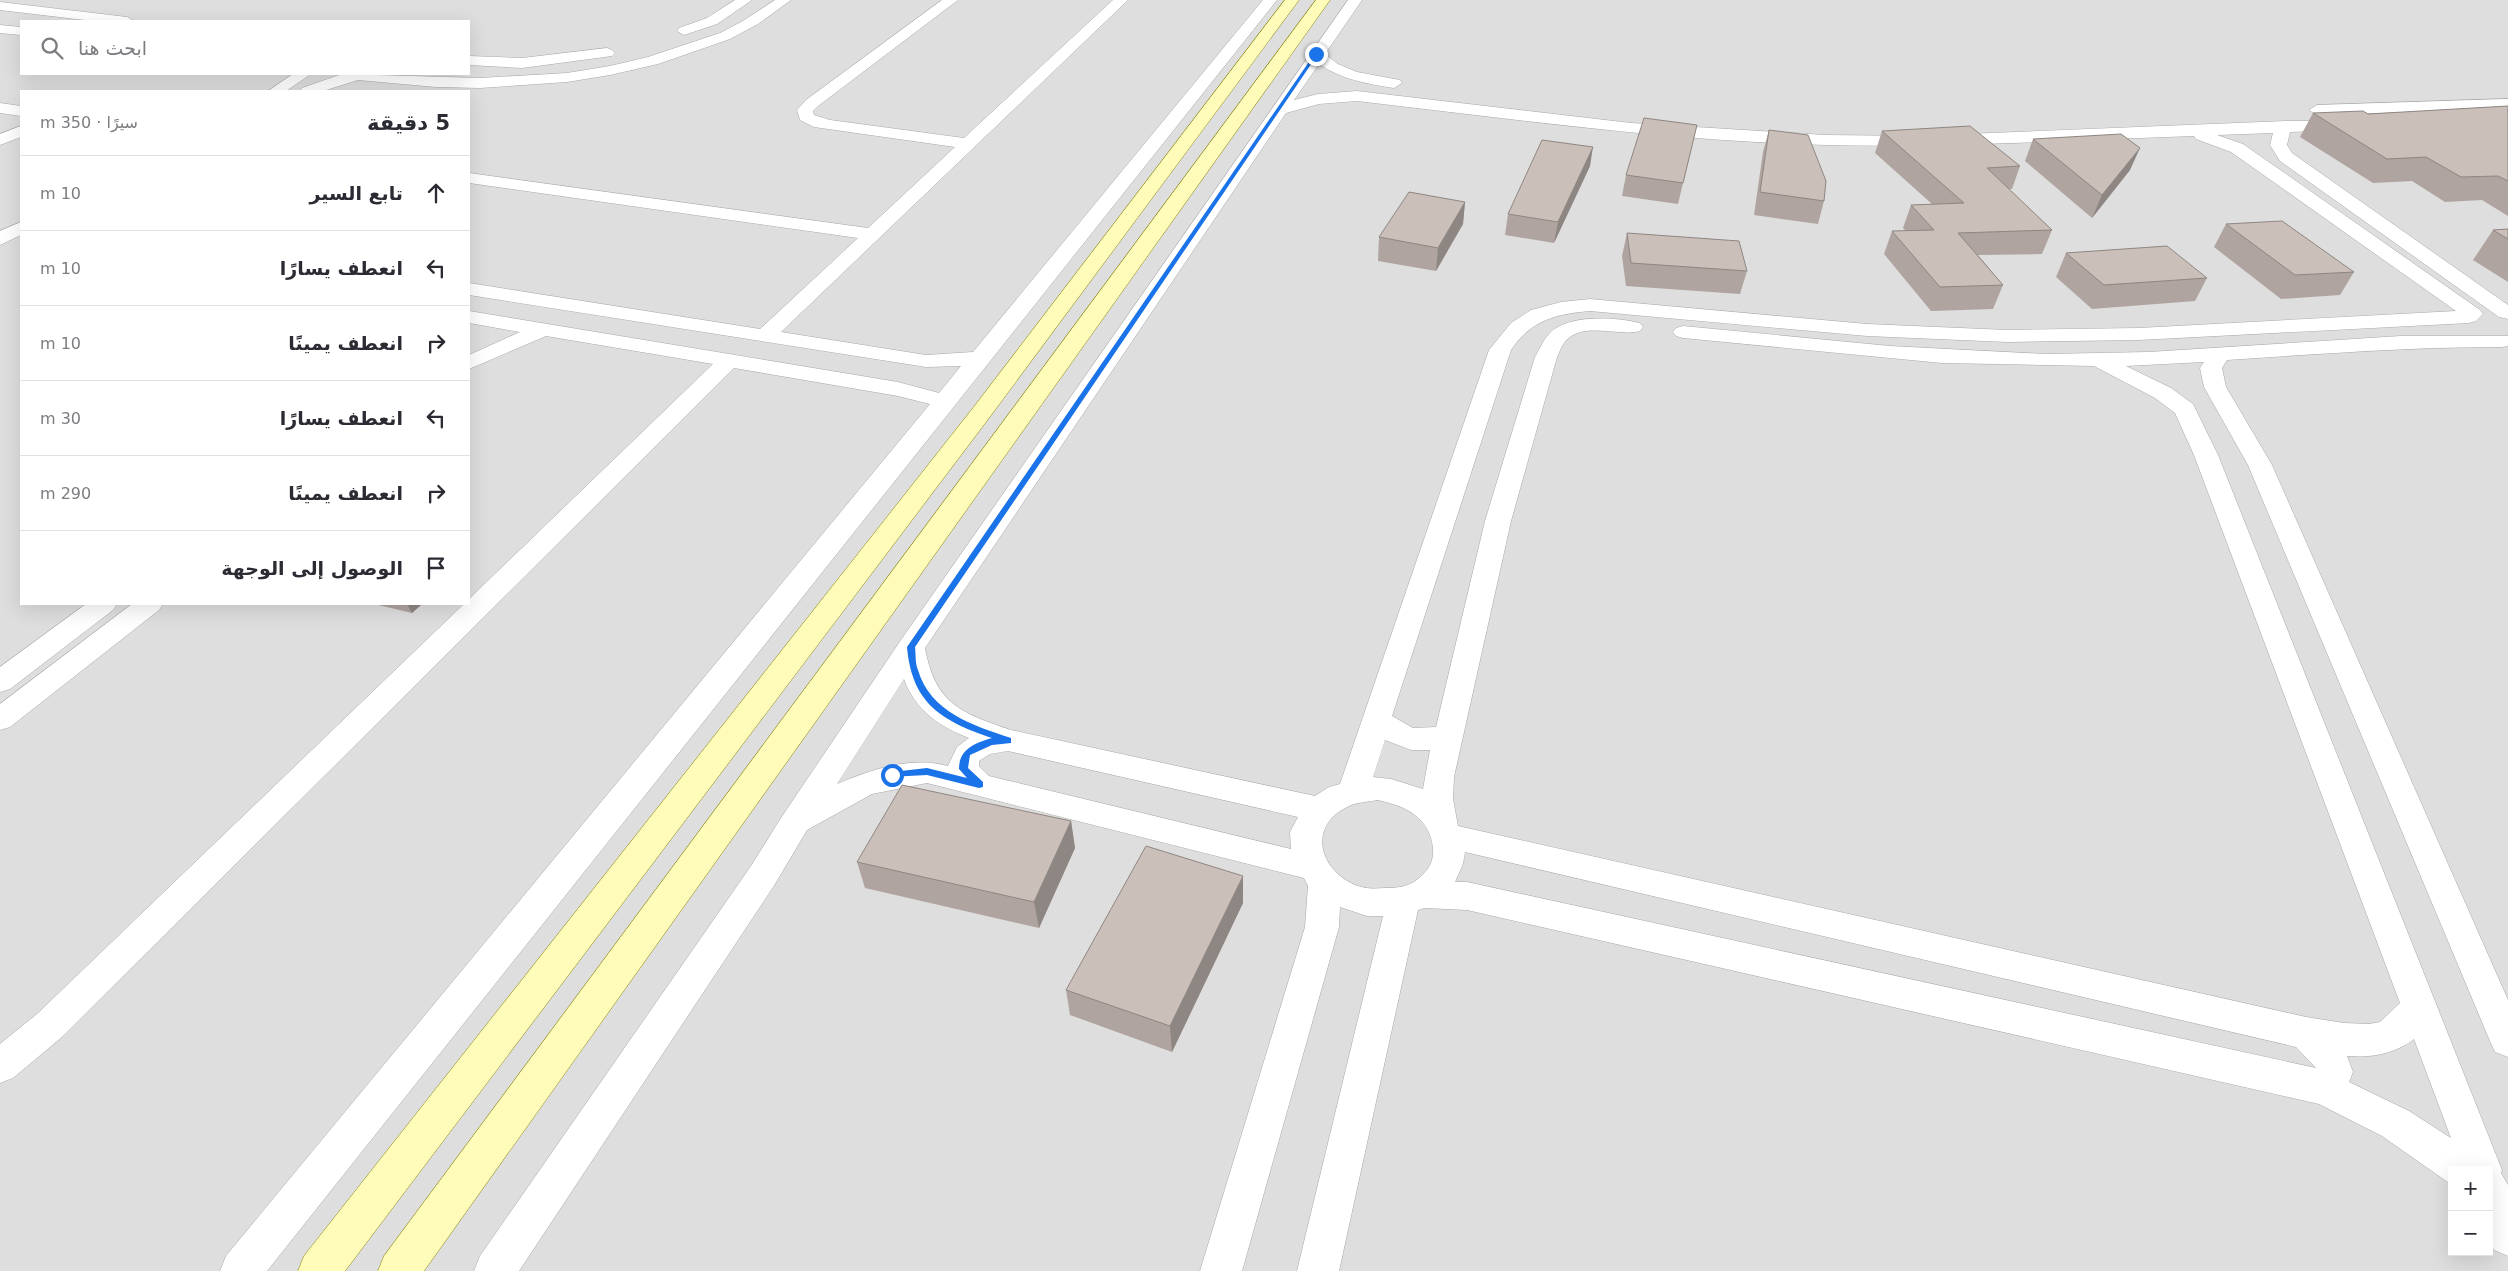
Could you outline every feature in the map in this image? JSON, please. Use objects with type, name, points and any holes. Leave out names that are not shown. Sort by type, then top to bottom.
[{"type":"street","points":[[670,37],[712,21],[745,0]]},
{"type":"street","points":[[366,75],[470,83],[520,82],[573,77],[624,68],[670,56],[742,28],[784,0]]},
{"type":"street","points":[[951,0],[805,110],[806,117],[822,124],[968,144]]},
{"type":"street","points":[[763,337],[1121,0]]},
{"type":"street","points":[[241,1271],[1270,0]]},
{"type":"street","points":[[319,1271],[1042,332],[1292,0]]},
{"type":"street","points":[[399,1271],[1323,0]]},
{"type":"street","points":[[495,1271],[763,875],[792,827],[911,647],[1281,109],[1316,54],[1355,0]]},
{"type":"street","points":[[0,6],[118,20]]},
{"type":"street","points":[[62,20],[75,15]]},
{"type":"street","points":[[0,29],[20,31]]},
{"type":"street","points":[[470,62],[522,63],[594,56],[623,49]]},
{"type":"street","points":[[1316,54],[1325,63],[1344,73],[1412,91],[1631,128],[1825,140],[1918,141],[2181,130],[2288,115],[2508,104]]},
{"type":"street","points":[[278,90],[301,75]]},
{"type":"street","points":[[311,90],[350,75]]},
{"type":"street","points":[[1281,109],[1318,98],[1412,91]]},
{"type":"street","points":[[0,108],[20,112]]},
{"type":"street","points":[[1670,114],[1809,123]]},
{"type":"street","points":[[2288,115],[2508,119]]},
{"type":"street","points":[[2288,115],[2276,142],[2279,150],[2290,160],[2507,314]]},
{"type":"street","points":[[2181,130],[2219,140],[2238,148],[2471,315],[2472,326],[2505,342]]},
{"type":"street","points":[[0,140],[20,131]]},
{"type":"street","points":[[2254,160],[2267,155],[2290,160]]},
{"type":"street","points":[[470,178],[872,234]]},
{"type":"street","points":[[0,220],[20,210]]},
{"type":"street","points":[[0,238],[20,228]]},
{"type":"street","points":[[0,247],[20,247]]},
{"type":"street","points":[[470,289],[763,337],[926,361],[952,361],[981,356]]},
{"type":"street","points":[[1353,790],[1500,350],[1510,333],[1527,318],[1551,308],[1590,305],[1868,330],[2007,336],[2139,334],[2471,315],[2486,312],[2507,314]]},
{"type":"street","points":[[470,317],[898,389],[946,400]]},
{"type":"street","points":[[1318,1271],[1412,898],[1437,883],[1446,868],[1451,853],[1437,799],[1439,777],[1498,521],[1546,357],[1557,338],[1573,327],[1610,325],[1900,354],[2098,360],[2420,342],[2505,342]]},
{"type":"street","points":[[1004,329],[1042,332]]},
{"type":"street","points":[[470,363],[542,330]]},
{"type":"street","points":[[2220,354],[2211,368],[2215,387],[2260,465],[2508,1041]]},
{"type":"street","points":[[2098,360],[2163,393],[2185,409],[2206,455],[2420,1005],[2480,1166]]},
{"type":"street","points":[[0,1066],[57,1018],[729,361]]},
{"type":"street","points":[[2185,409],[2191,404],[2199,403],[2228,411]]},
{"type":"street","points":[[0,682],[103,605]]},
{"type":"street","points":[[0,718],[149,605]]},
{"type":"street","points":[[911,647],[913,670],[924,692],[942,711],[968,727],[1008,740],[1318,809]]},
{"type":"street","points":[[1377,720],[1400,736],[1412,741],[1430,740],[1450,734]]},
{"type":"street","points":[[979,785],[963,769],[963,759],[967,752],[991,742],[1008,740]]},
{"type":"street","points":[[792,827],[826,803],[859,786],[892,775],[927,772],[1318,875],[1340,893],[1360,901],[1382,904],[1412,898],[1467,896],[2323,1088],[2385,1116],[2433,1145],[2457,1166]]},
{"type":"street","points":[[1221,1271],[1322,927],[1318,875],[1305,840],[1309,823],[1318,809],[1333,798],[1353,790],[1377,788],[1396,791],[1429,807],[1445,828],[2306,1033],[2362,1041],[2389,1036],[2403,1026],[2420,1005]]},
{"type":"street","points":[[2306,1033],[2325,1050],[2333,1063],[2335,1072],[2323,1088]]},
{"type":"street","points":[[2493,1198],[2508,1236]]},
{"type":"shaded area","points":[[0,0],[2508,0],[2508,1271],[0,1271]]},
{"type":"building","points":[[2508,106],[2508,181],[2498,176],[2461,177],[2426,157],[2387,159],[2313,113],[2363,111],[2368,114]]},
{"type":"building","points":[[1644,118],[1697,125],[1683,183],[1626,175]]},
{"type":"building","points":[[1970,126],[2020,166],[1987,168],[2052,230],[1958,233],[2003,285],[1940,287],[1892,231],[1934,230],[1911,205],[1964,203],[1882,131]]},
{"type":"building","points":[[1769,130],[1808,135],[1826,181],[1824,201],[1760,192]]},
{"type":"building","points":[[2121,134],[2140,148],[2102,195],[2033,139]]},
{"type":"building","points":[[1542,140],[1593,147],[1558,222],[1508,214]]},
{"type":"building","points":[[1409,192],[1465,202],[1438,248],[1379,237]]},
{"type":"building","points":[[2282,221],[2354,272],[2295,275],[2226,224]]},
{"type":"building","points":[[2508,229],[2508,239],[2493,230]]},
{"type":"building","points":[[1627,233],[1739,241],[1747,271],[1631,263]]},
{"type":"building","points":[[2167,246],[2207,278],[2104,285],[2066,253]]},
{"type":"building","points":[[902,785],[1071,821],[1034,902],[857,862]]},
{"type":"building","points":[[1146,846],[1243,876],[1170,1026],[1066,990]]},
{"type":"route","points":[[892,775],[927,772],[979,785],[963,769],[963,759],[967,752],[991,742],[1008,740],[968,727],[942,711],[924,692],[913,670],[911,647],[1281,109],[1316,54]]}]
